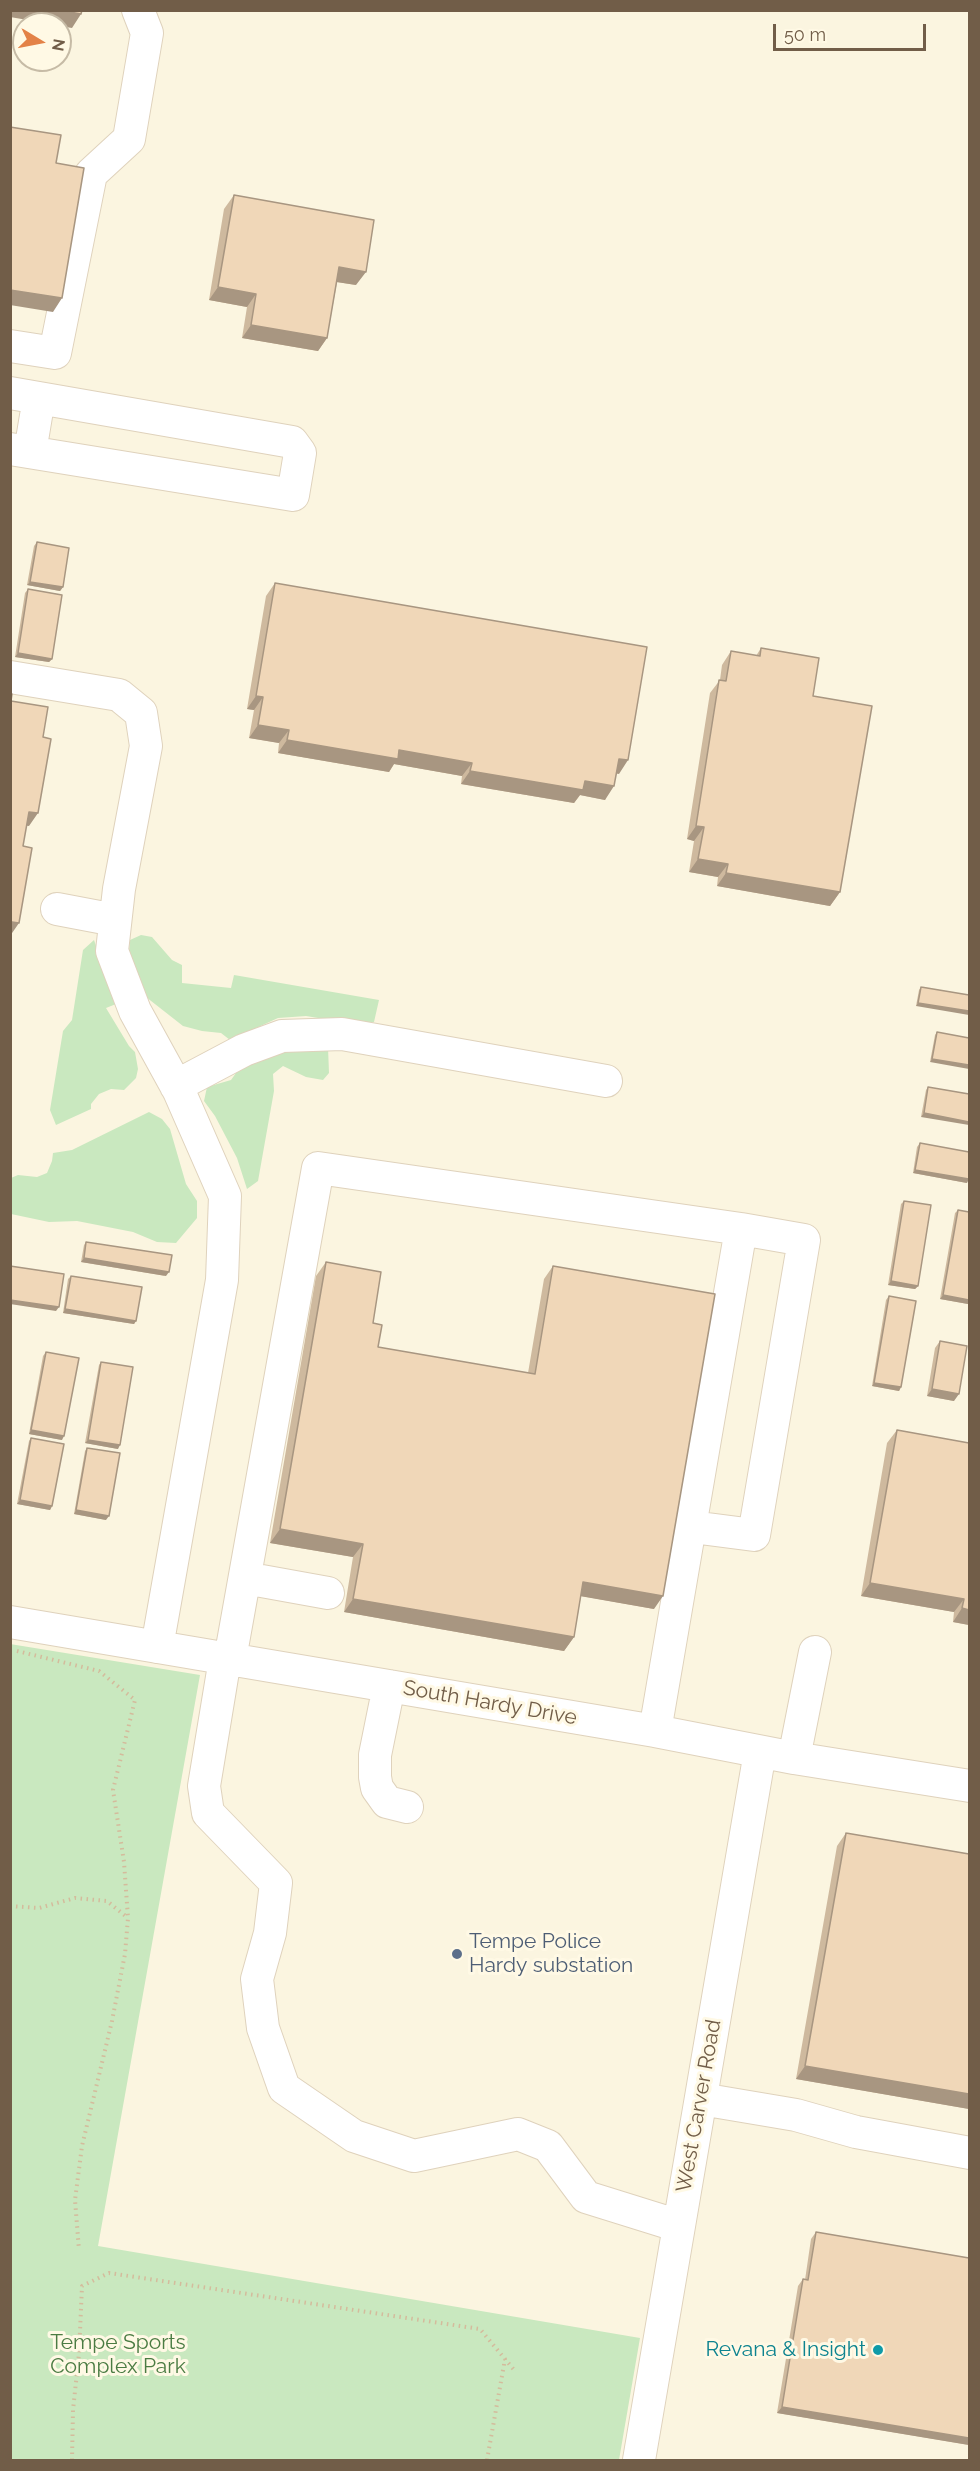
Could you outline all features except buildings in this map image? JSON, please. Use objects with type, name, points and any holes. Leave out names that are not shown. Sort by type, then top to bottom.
[{"type":"street","points":[[10,346],[55,352],[91,174],[129,139],[147,33],[138,10]]},
{"type":"street","points":[[25,395],[292,442],[300,453],[293,495],[20,450],[25,395]]},
{"type":"street","points":[[10,677],[119,694],[141,713],[146,746],[119,889],[112,951],[135,1011],[176,1086],[225,1196],[223,1268],[157,1647]]},
{"type":"street","points":[[57,909],[115,920]]},
{"type":"street","points":[[176,1086],[244,1050],[282,1036],[342,1034],[606,1081]]},
{"type":"street","points":[[679,2226],[586,2197],[548,2146],[518,2134],[414,2156],[354,2136],[284,2088],[263,2028],[257,1979],[270,1933],[276,1883],[208,1813],[204,1786],[245,1578],[318,1168],[804,1240],[754,1535],[692,1527]]},
{"type":"street","points":[[655,1731],[692,1527],[741,1229]]},
{"type":"street","points":[[245,1578],[328,1593]]},
{"type":"street","name":"South Hardy Drive","points":[[10,1622],[655,1731],[794,1758],[969,1786]]},
{"type":"street","points":[[794,1758],[815,1652]]},
{"type":"street","points":[[389,1686],[375,1755],[375,1777],[377,1788],[387,1802],[407,1807]]},
{"type":"street","name":"West Carver Road","points":[[639,2460],[760,1752]]},
{"type":"street","points":[[701,2099],[796,2115],[856,2132],[969,2153]]},
{"type":"path","points":[[10,1650],[99,1671],[135,1700],[113,1790],[124,1862],[128,1918],[125,1954],[112,2021],[81,2146],[75,2200],[79,2250]]},
{"type":"path","points":[[10,1906],[39,1908],[75,1898],[107,1901],[128,1918]]},
{"type":"path","points":[[72,2460],[73,2410],[79,2354],[82,2286],[109,2273],[480,2329],[515,2371]]},
{"type":"path","points":[[488,2460],[505,2359]]},
{"type":"green space","points":[[141,935],[152,937],[172,960],[182,965],[182,983],[231,988],[234,975],[379,1000],[374,1022],[361,1025],[306,1016],[278,1018],[230,1040],[221,1033],[183,1026],[146,997],[129,952],[130,940]]},
{"type":"green space","points":[[94,940],[116,1004],[106,1008],[135,1052],[138,1069],[136,1078],[124,1090],[111,1089],[99,1094],[91,1104],[91,1109],[56,1125],[50,1110],[63,1031],[72,1020],[83,950]]},
{"type":"green space","points":[[285,1046],[328,1047],[329,1073],[323,1080],[306,1077],[283,1066],[273,1074],[274,1091],[258,1181],[247,1189],[237,1158],[215,1116],[204,1101],[207,1087],[231,1080],[236,1073],[235,1067]]},
{"type":"green space","points":[[149,1112],[162,1119],[170,1129],[186,1184],[197,1201],[197,1218],[176,1243],[157,1242],[133,1232],[77,1221],[49,1222],[11,1214],[11,1178],[18,1175],[37,1177],[47,1173],[53,1153],[72,1150]]},
{"type":"green space","name":"Tempe Sports Complex Park","points":[[10,1644],[200,1675],[98,2246],[640,2338],[619,2460],[11,2460]]},
{"type":"place","name":"Tempe Police Hardy substation","points":[[457,1954]]},
{"type":"place","name":"Revana & Insight","points":[[878,2350]]}]
